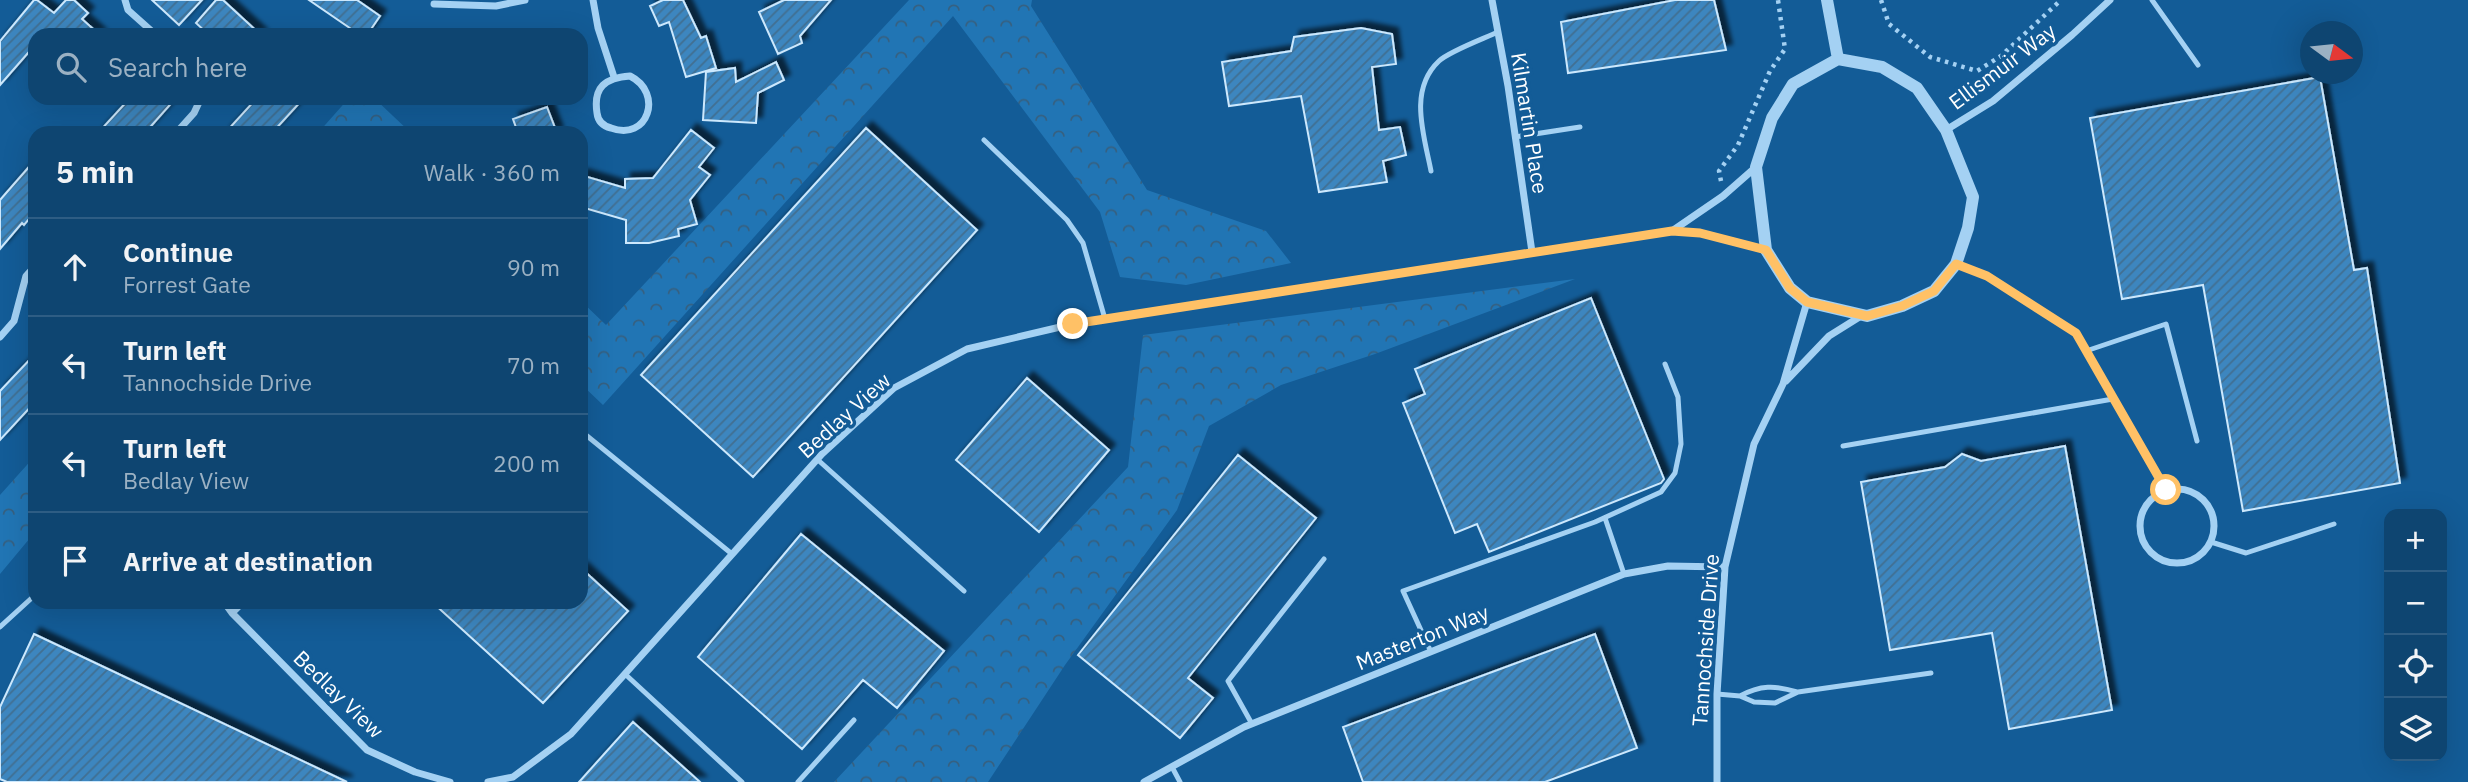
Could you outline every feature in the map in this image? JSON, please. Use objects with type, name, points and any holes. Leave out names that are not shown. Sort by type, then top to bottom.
[{"type":"street","points":[[125,0],[128,9],[148,28]]},
{"type":"street","points":[[434,4],[496,6],[525,0]]},
{"type":"street","points":[[593,0],[598,28],[614,77]]},
{"type":"street","name":"Kilmartin Place","points":[[1492,0],[1532,252]]},
{"type":"street","points":[[1807,302],[1790,288],[1766,250],[1756,167],[1772,118],[1793,84],[1838,59],[1827,0]]},
{"type":"street","name":"Ellismuir Way","points":[[1946,130],[1993,101],[2072,35],[2109,0]]},
{"type":"street","name":"Tannochside Drive","points":[[1717,782],[1717,694],[1725,567],[1754,444],[1783,384],[1807,302],[1867,316],[1902,306],[1934,291],[1956,264],[1968,228],[1973,197],[1946,130],[1917,88],[1882,67],[1838,59]]},
{"type":"street","points":[[630,76],[641,82],[649,96],[649,109],[642,123],[633,131],[619,132],[604,126],[598,118],[598,91],[614,77],[630,76]]},
{"type":"street","points":[[182,126],[198,105]]},
{"type":"street","name":"Bedlay View","points":[[1672,231],[1723,196],[1756,167]]},
{"type":"street","name":"Bedlay View","points":[[488,782],[513,777],[571,734],[818,460],[894,388],[967,349],[1105,319],[1672,231],[1700,233],[1766,250]]},
{"type":"street","points":[[1956,264],[1987,276],[2076,333],[2166,490]]},
{"type":"street","points":[[0,337],[14,321],[28,274]]},
{"type":"street","name":"Tannochside Drive","points":[[1783,384],[1829,336],[1862,315]]},
{"type":"street","points":[[2179,488],[2191,491],[2207,502],[2213,514],[2215,527],[2211,542],[2204,553],[2193,560],[2169,563],[2152,554],[2144,544],[2140,522],[2143,509],[2151,499],[2166,490],[2179,488]]},
{"type":"street","name":"Masterton Way","points":[[1144,782],[1252,724],[1624,574],[1668,566],[1725,567]]},
{"type":"street","name":"Bedlay View","points":[[229,609],[368,750],[415,772],[450,782]]},
{"type":"street","points":[[232,613],[236,609]]},
{"type":"lane","points":[[2151,0],[2198,65]]},
{"type":"lane","points":[[1431,171],[1419,112],[1426,78],[1440,60],[1498,32]]},
{"type":"lane","points":[[1515,137],[1580,127]]},
{"type":"lane","points":[[984,140],[1067,220],[1083,243],[1105,319]]},
{"type":"lane","points":[[2086,351],[2166,324],[2197,441]]},
{"type":"lane","points":[[1431,652],[1403,591],[1605,517],[1661,492],[1675,473],[1681,444],[1678,397],[1665,363]]},
{"type":"lane","points":[[1843,446],[2113,398]]},
{"type":"lane","points":[[588,437],[733,554]]},
{"type":"lane","points":[[818,460],[964,591]]},
{"type":"lane","points":[[1605,517],[1624,574]]},
{"type":"lane","points":[[2211,542],[2246,553],[2334,524]]},
{"type":"lane","points":[[1252,724],[1228,681],[1324,559]]},
{"type":"lane","points":[[0,627],[28,601]]},
{"type":"lane","points":[[1717,694],[1740,696],[1754,702],[1775,703],[1798,692],[1931,673]]},
{"type":"lane","points":[[625,674],[742,782]]},
{"type":"lane","points":[[1740,696],[1754,688],[1777,686],[1798,692]]},
{"type":"lane","points":[[798,782],[854,720]]},
{"type":"lane","points":[[1172,767],[1180,782]]},
{"type":"path","points":[[1723,196],[1719,171],[1738,145],[1770,71],[1785,48],[1778,0]]},
{"type":"path","points":[[1881,0],[1889,23],[1930,57],[1977,71],[2001,56],[2061,0]]},
{"type":"green space","points":[[909,0],[1032,0],[1031,6],[1147,190],[1266,231],[1291,263],[1186,285],[1120,277],[1100,212],[953,16],[603,405],[588,391],[588,308],[606,325]]},
{"type":"green space","points":[[343,105],[381,105],[404,126],[324,126]]},
{"type":"green space","points":[[1575,279],[1375,354],[1281,385],[1209,426],[1177,510],[1065,665],[988,782],[834,782],[1128,467],[1143,335]]},
{"type":"green space","points":[[28,464],[28,540],[0,574],[0,495]]},
{"type":"building","points":[[34,0],[54,13],[66,0],[74,0],[88,13],[82,19],[92,28],[28,28],[28,53],[0,85],[0,41]]},
{"type":"building","points":[[152,0],[202,0],[179,25]]},
{"type":"building","points":[[216,0],[223,0],[253,28],[201,28],[196,23]]},
{"type":"building","points":[[309,0],[357,0],[380,16],[372,28],[350,28]]},
{"type":"building","points":[[663,0],[683,0],[701,38],[706,36],[716,68],[686,77],[669,22],[659,26],[650,6]]},
{"type":"building","points":[[784,0],[831,0],[800,36],[802,43],[778,54],[759,12]]},
{"type":"building","points":[[1675,0],[1714,0],[1726,50],[1568,73],[1561,22]]},
{"type":"building","points":[[1361,28],[1392,34],[1396,64],[1372,67],[1379,130],[1400,127],[1406,155],[1383,161],[1387,182],[1319,192],[1301,96],[1229,106],[1222,62],[1291,51],[1294,37]]},
{"type":"building","points":[[776,62],[784,80],[758,93],[756,123],[703,120],[706,72],[735,68],[736,82]]},
{"type":"building","points":[[2300,81],[2300,84],[2321,84],[2354,270],[2367,268],[2400,483],[2243,511],[2203,285],[2122,299],[2090,118]]},
{"type":"building","points":[[124,105],[170,105],[151,126],[104,126]]},
{"type":"building","points":[[251,105],[298,105],[278,126],[231,126]]},
{"type":"building","points":[[547,107],[554,126],[516,126],[513,119]]},
{"type":"building","points":[[866,128],[977,230],[753,477],[641,375]]},
{"type":"building","points":[[691,130],[714,148],[699,167],[710,175],[690,200],[697,224],[678,229],[679,236],[649,243],[626,243],[626,220],[588,209],[588,177],[625,188],[625,179],[653,178]]},
{"type":"building","points":[[28,168],[28,220],[24,225],[22,223],[0,249],[0,200]]},
{"type":"building","points":[[1591,298],[1664,479],[1661,483],[1489,552],[1477,524],[1455,533],[1403,403],[1425,394],[1415,369]]},
{"type":"building","points":[[28,361],[28,410],[0,440],[0,391]]},
{"type":"building","points":[[1027,378],[1109,450],[1039,532],[956,460]]},
{"type":"building","points":[[2065,446],[2112,710],[2009,729],[1992,633],[1890,650],[1861,482],[1945,467],[1962,454],[1981,461]]},
{"type":"building","points":[[1238,455],[1316,518],[1188,678],[1213,698],[1180,738],[1078,655]]},
{"type":"building","points":[[801,534],[944,651],[897,708],[863,680],[802,749],[698,657]]},
{"type":"building","points":[[588,574],[628,611],[543,703],[440,609],[588,609]]},
{"type":"building","points":[[34,634],[347,782],[7,782],[0,779],[0,707]]},
{"type":"building","points":[[1595,634],[1637,748],[1545,782],[1363,782],[1343,727]]},
{"type":"building","points":[[633,722],[700,782],[579,782]]},
{"type":"route","points":[[1073,324],[1672,231],[1700,233],[1766,250],[1790,288],[1807,302],[1867,316],[1902,306],[1934,291],[1956,264],[1987,276],[2076,333],[2166,490]]}]
